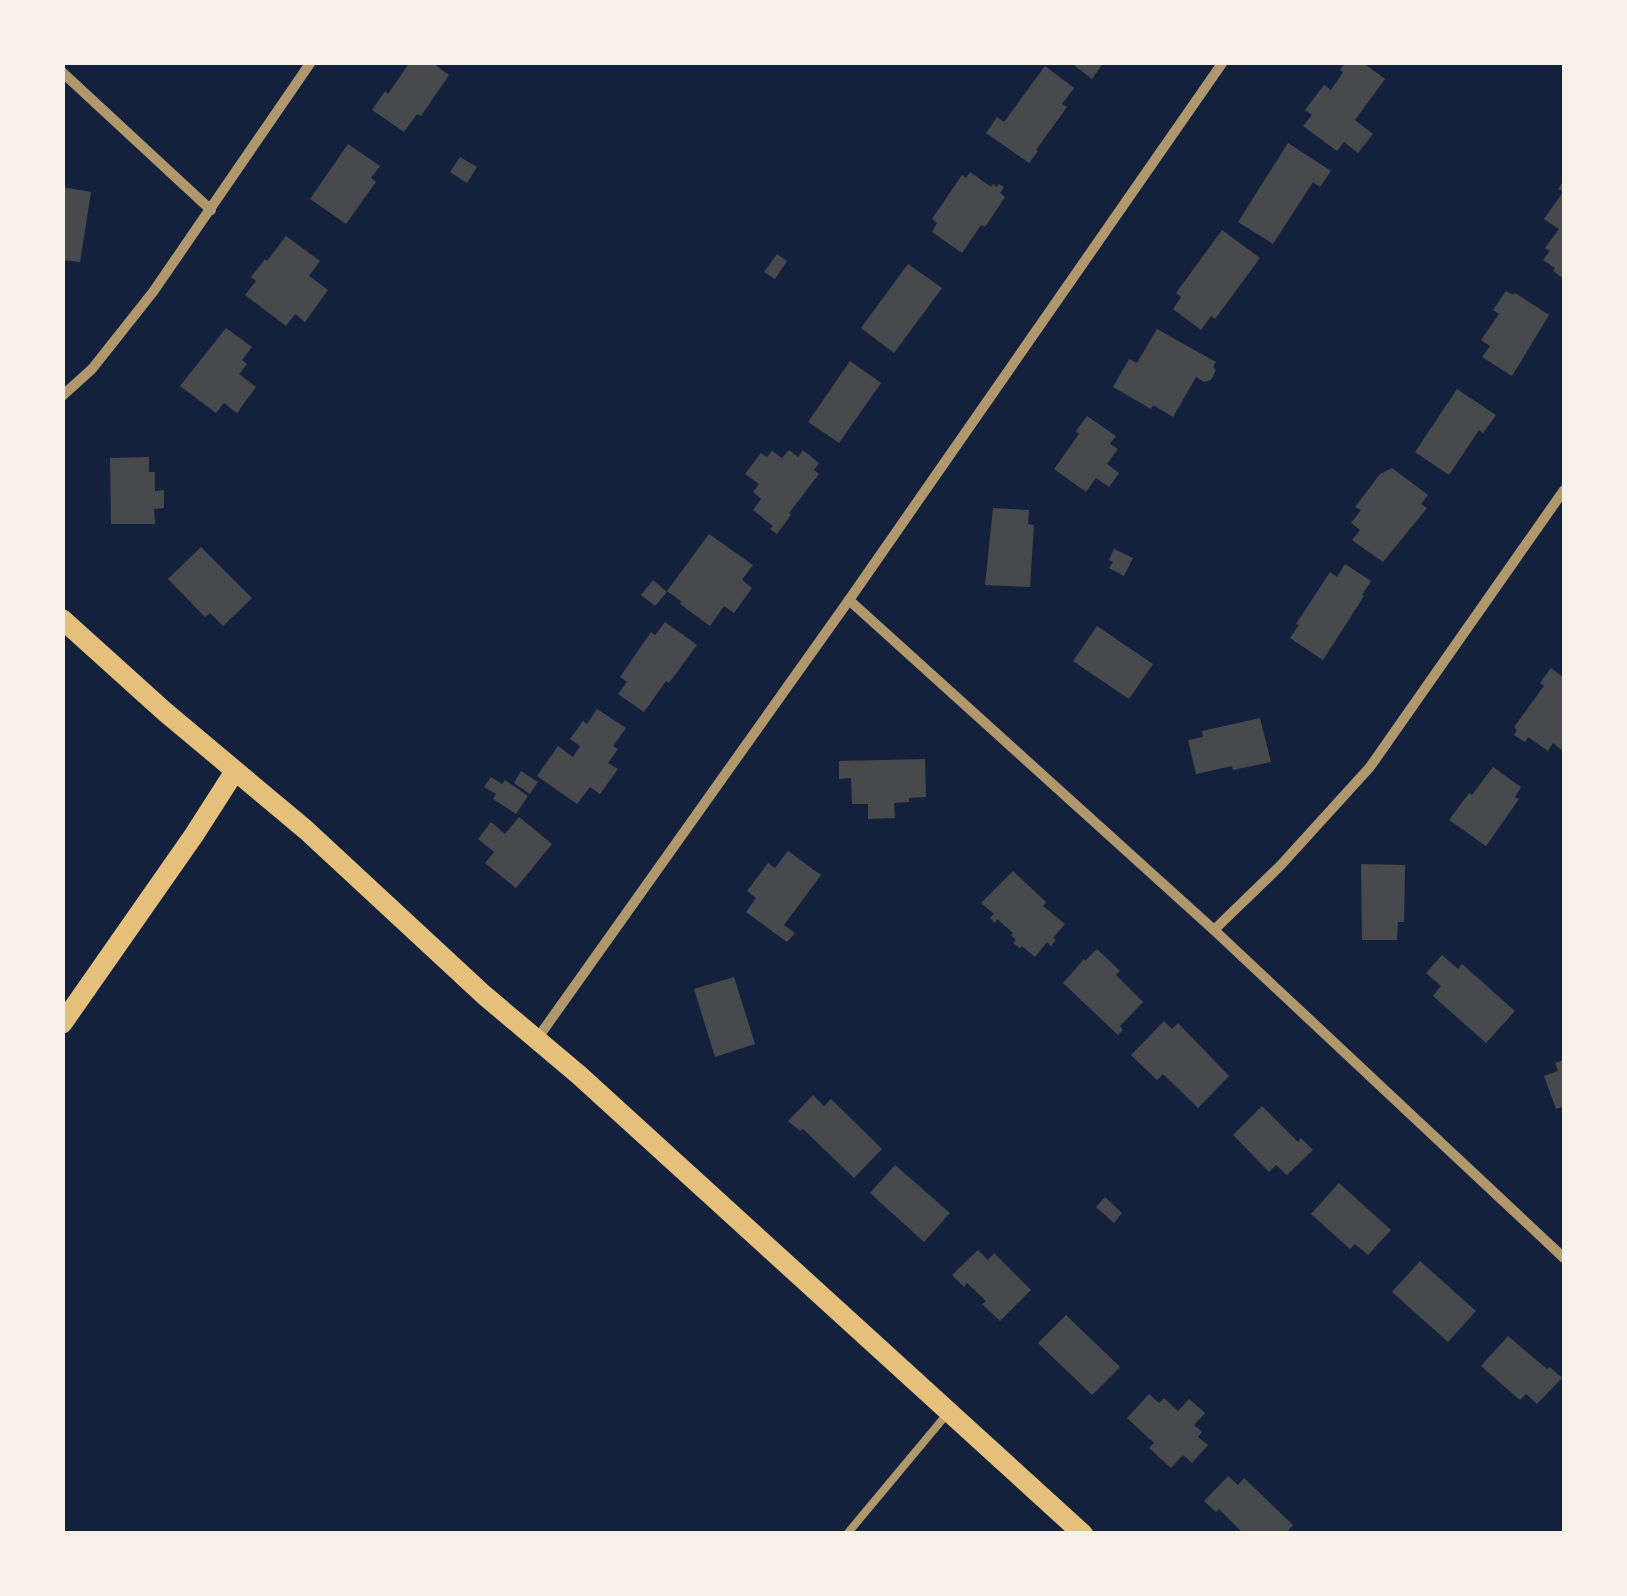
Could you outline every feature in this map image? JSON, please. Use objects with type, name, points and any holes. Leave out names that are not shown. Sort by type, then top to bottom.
[{"type":"main road","points":[[62,619],[306,830],[1083,1534]]},
{"type":"main road","points":[[62,1024],[235,771]]},
{"type":"street","points":[[62,396],[92,369],[152,292],[310,62]]},
{"type":"street","points":[[536,1040],[849,600],[1222,62]]},
{"type":"street","points":[[62,72],[210,210]]},
{"type":"street","points":[[1214,930],[1280,866],[1370,767],[1564,490]]},
{"type":"street","points":[[849,600],[1214,930],[1564,1258]]},
{"type":"lane","points":[[847,1534],[950,1410]]},
{"type":"building","points":[[410,62],[431,62],[449,75],[421,116],[417,114],[404,132],[372,110]]},
{"type":"building","points":[[1070,62],[1104,62],[1092,79]]},
{"type":"building","points":[[1346,62],[1362,62],[1385,79],[1355,120],[1373,134],[1358,153],[1344,142],[1337,151],[1303,126],[1312,115],[1305,110],[1324,85],[1331,90]]},
{"type":"building","points":[[1045,66],[1074,88],[1062,104],[1067,107],[1029,163],[986,133],[997,117],[1004,122]]},
{"type":"building","points":[[1288,143],[1331,171],[1320,187],[1313,182],[1273,244],[1238,222]]},
{"type":"building","points":[[348,144],[380,166],[371,178],[376,182],[346,224],[310,199]]},
{"type":"building","points":[[460,157],[477,167],[467,183],[450,172]]},
{"type":"building","points":[[970,172],[991,187],[1004,187],[1000,193],[1005,197],[962,253],[932,232],[937,223],[932,219],[962,175],[966,178]]},
{"type":"building","points":[[1564,180],[1564,279],[1543,260],[1550,251],[1545,248],[1559,229],[1544,219],[1563,192],[1558,189]]},
{"type":"building","points":[[62,187],[91,192],[80,262],[62,260]]},
{"type":"building","points":[[1222,230],[1260,258],[1215,319],[1211,316],[1201,330],[1173,309],[1181,297],[1176,293]]},
{"type":"building","points":[[286,236],[320,261],[309,276],[328,290],[305,322],[295,314],[286,326],[245,295],[256,281],[251,277]]},
{"type":"building","points":[[777,254],[787,261],[775,279],[764,272]]},
{"type":"building","points":[[908,264],[942,288],[894,353],[861,328]]},
{"type":"building","points":[[1506,291],[1549,315],[1512,376],[1482,357],[1490,346],[1481,340],[1499,314],[1493,310]]},
{"type":"building","points":[[226,328],[252,347],[242,360],[247,364],[239,374],[256,387],[237,413],[224,403],[216,413],[180,386]]},
{"type":"building","points":[[1157,329],[1216,362],[1211,380],[1204,382],[1196,377],[1173,417],[1113,387],[1129,359],[1137,363]]},
{"type":"building","points":[[850,361],[881,383],[839,443],[808,422]]},
{"type":"building","points":[[1457,389],[1496,415],[1483,433],[1479,430],[1449,475],[1415,452]]},
{"type":"building","points":[[1087,416],[1116,436],[1110,444],[1118,449],[1107,464],[1119,473],[1109,487],[1096,478],[1086,492],[1054,469]]},
{"type":"building","points":[[789,450],[798,457],[803,450],[819,463],[814,470],[819,474],[777,534],[753,510],[761,499],[753,492],[759,484],[745,474],[761,453],[767,457],[772,451],[782,458]]},
{"type":"building","points":[[149,457],[149,472],[155,472],[155,491],[164,490],[164,508],[154,509],[155,524],[111,524],[110,458]]},
{"type":"building","points":[[1392,468],[1428,495],[1421,504],[1427,508],[1383,562],[1352,540],[1360,530],[1351,523],[1361,510],[1355,507],[1380,474]]},
{"type":"building","points":[[993,508],[1029,510],[1028,524],[1034,525],[1030,587],[985,585]]},
{"type":"building","points":[[709,534],[753,565],[742,580],[752,588],[734,613],[724,606],[710,626],[667,591]]},
{"type":"building","points":[[201,547],[252,598],[223,626],[210,613],[205,617],[168,579]]},
{"type":"building","points":[[1114,549],[1133,558],[1124,576],[1109,568]]},
{"type":"building","points":[[1345,564],[1371,581],[1323,660],[1290,638],[1330,572],[1337,577]]},
{"type":"building","points":[[653,580],[667,592],[655,606],[641,595]]},
{"type":"building","points":[[665,622],[697,645],[644,712],[618,694],[627,682],[620,677],[651,632],[655,635]]},
{"type":"building","points":[[1097,626],[1153,664],[1129,699],[1073,661]]},
{"type":"building","points":[[1551,668],[1564,678],[1564,752],[1553,743],[1548,751],[1528,737],[1525,742],[1514,735],[1514,727],[1544,686],[1540,683]]},
{"type":"building","points":[[597,709],[626,728],[613,746],[618,749],[608,763],[618,769],[600,794],[590,787],[577,804],[537,776],[558,746],[573,757],[580,746],[570,739]]},
{"type":"building","points":[[1260,718],[1271,762],[1196,774],[1188,740],[1203,737],[1202,731]]},
{"type":"building","points":[[925,759],[926,797],[894,803],[895,818],[868,819],[868,804],[852,804],[851,778],[839,779],[839,761]]},
{"type":"building","points":[[1493,767],[1521,787],[1515,797],[1519,799],[1486,846],[1449,820]]},
{"type":"building","points":[[521,771],[538,782],[530,794],[514,783]]},
{"type":"building","points":[[491,777],[502,784],[505,780],[528,796],[516,814],[493,799],[496,794],[484,787]]},
{"type":"building","points":[[519,817],[552,844],[516,888],[485,863],[494,852],[478,839],[491,822],[505,834]]},
{"type":"building","points":[[788,851],[821,875],[784,925],[795,933],[787,942],[746,912],[756,898],[747,891],[768,863],[775,868]]},
{"type":"building","points":[[1361,864],[1405,865],[1404,922],[1398,922],[1397,940],[1362,940]]},
{"type":"building","points":[[1013,871],[1046,902],[1043,906],[1065,924],[1051,946],[1047,942],[1035,957],[1013,943],[1013,933],[997,919],[995,923],[990,918],[994,914],[981,903]]},
{"type":"building","points":[[1097,949],[1143,1002],[1120,1026],[1123,1030],[1118,1035],[1063,983]]},
{"type":"building","points":[[1442,955],[1458,969],[1462,964],[1515,1011],[1486,1043],[1433,996],[1441,986],[1426,973]]},
{"type":"building","points":[[734,977],[755,1044],[715,1057],[694,989]]},
{"type":"building","points":[[1164,1021],[1172,1029],[1178,1023],[1229,1076],[1198,1108],[1163,1074],[1157,1080],[1131,1055]]},
{"type":"building","points":[[1564,1060],[1564,1106],[1556,1109],[1544,1076],[1558,1071],[1555,1063]]},
{"type":"building","points":[[813,1095],[824,1106],[831,1099],[882,1149],[854,1178],[803,1129],[800,1131],[788,1121]]},
{"type":"building","points":[[1262,1106],[1298,1142],[1301,1138],[1313,1150],[1287,1175],[1276,1165],[1269,1172],[1233,1135]]},
{"type":"building","points":[[895,1165],[950,1213],[924,1242],[870,1193]]},
{"type":"building","points":[[1339,1183],[1391,1230],[1368,1255],[1355,1244],[1350,1249],[1311,1214]]},
{"type":"building","points":[[1105,1197],[1122,1213],[1114,1223],[1096,1207]]},
{"type":"building","points":[[978,1250],[988,1260],[994,1253],[1031,1290],[1000,1321],[982,1304],[986,1301],[952,1275]]},
{"type":"building","points":[[1420,1261],[1476,1311],[1448,1342],[1392,1292]]},
{"type":"building","points":[[1066,1315],[1120,1367],[1092,1395],[1038,1343]]},
{"type":"building","points":[[1508,1336],[1562,1378],[1537,1404],[1526,1394],[1520,1400],[1481,1366]]},
{"type":"building","points":[[1149,1394],[1159,1403],[1164,1398],[1178,1411],[1189,1399],[1205,1413],[1194,1425],[1202,1432],[1198,1437],[1208,1445],[1192,1463],[1183,1455],[1171,1468],[1149,1448],[1154,1443],[1127,1418]]},
{"type":"building","points":[[1228,1476],[1238,1485],[1244,1478],[1293,1525],[1285,1534],[1244,1534],[1219,1509],[1216,1512],[1204,1501]]}]
